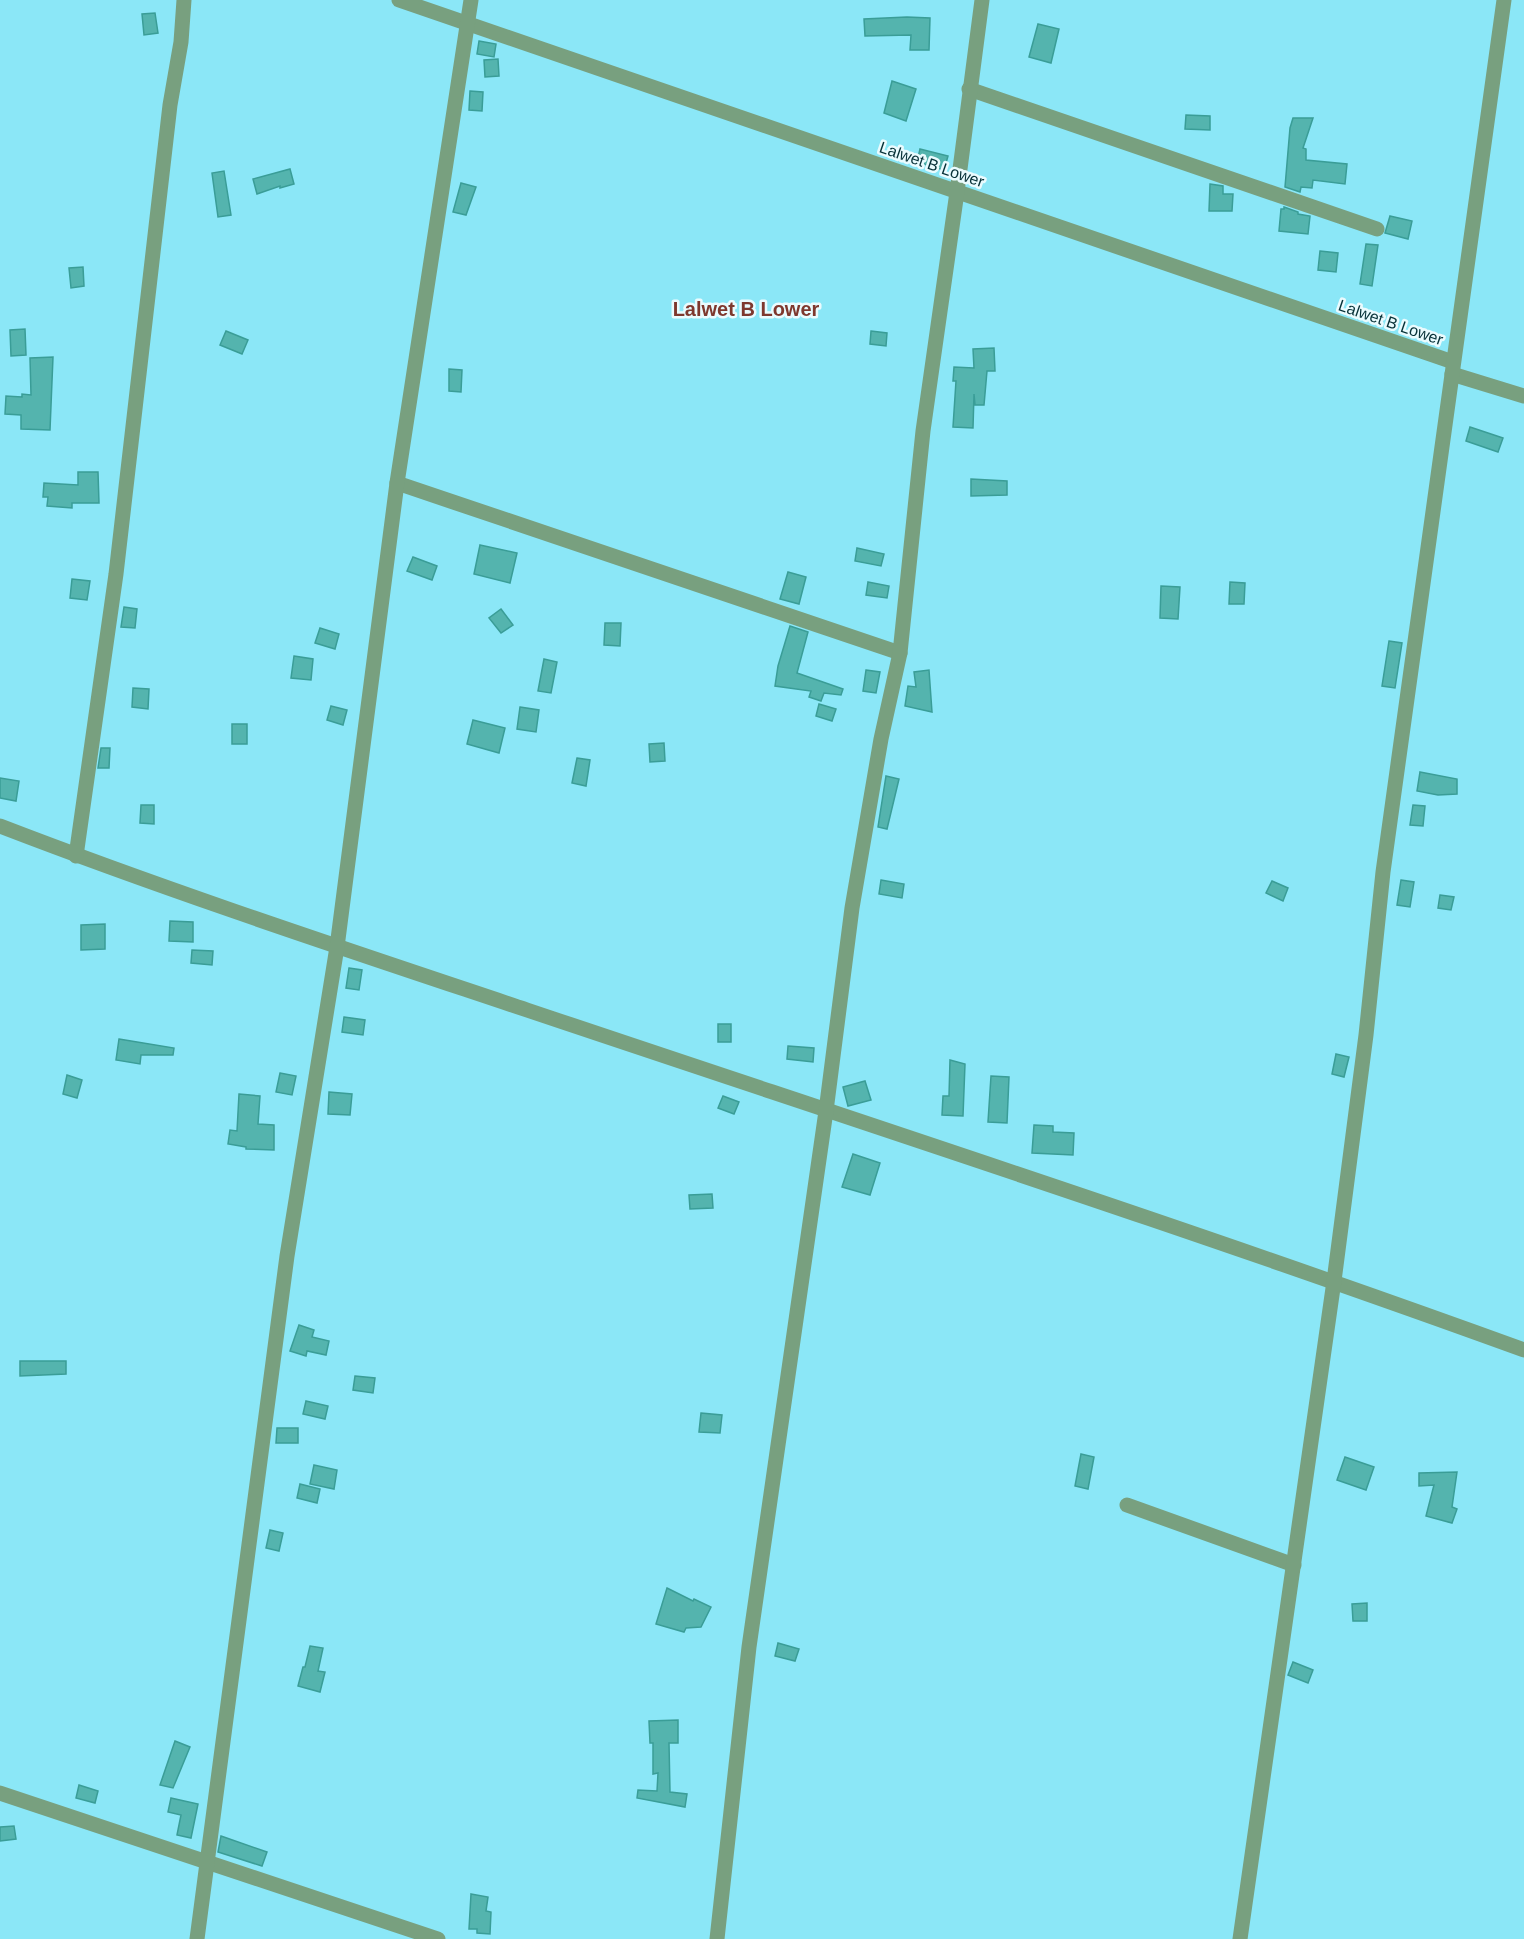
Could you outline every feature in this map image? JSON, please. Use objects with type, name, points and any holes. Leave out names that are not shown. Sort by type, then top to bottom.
[{"type":"street","points":[[76,856],[116,574],[170,105],[181,42],[184,0]]},
{"type":"street","name":"Lalwet B Lower","points":[[399,0],[957,192],[1452,368],[1524,396]]},
{"type":"street","points":[[197,1939],[287,1256],[338,946],[397,483],[471,0]]},
{"type":"street","points":[[717,1939],[749,1647],[826,1111],[852,908],[881,739],[900,653],[923,431],[982,0]]},
{"type":"street","points":[[1240,1939],[1334,1281],[1366,1035],[1383,872],[1504,0]]},
{"type":"street","points":[[969,89],[1377,230]]},
{"type":"street","points":[[397,483],[900,653]]},
{"type":"street","points":[[0,826],[76,856],[1334,1281],[1524,1350]]},
{"type":"street","points":[[1127,1505],[1294,1565]]},
{"type":"street","points":[[0,1793],[438,1939]]},
{"type":"building","points":[[155,13],[158,33],[144,35],[142,14]]},
{"type":"building","points":[[930,18],[929,50],[910,50],[911,35],[865,36],[864,19]]},
{"type":"building","points":[[1038,24],[1059,29],[1051,63],[1029,57]]},
{"type":"building","points":[[479,41],[496,44],[494,57],[477,54]]},
{"type":"building","points":[[498,59],[499,76],[485,77],[484,60]]},
{"type":"building","points":[[892,81],[916,89],[906,121],[884,113]]},
{"type":"building","points":[[470,91],[483,92],[482,111],[469,110]]},
{"type":"building","points":[[1186,115],[1210,116],[1210,130],[1185,129]]},
{"type":"building","points":[[1293,118],[1313,118],[1303,148],[1306,149],[1306,160],[1347,164],[1345,184],[1313,180],[1312,188],[1301,187],[1300,192],[1285,187],[1290,128]]},
{"type":"building","points":[[920,149],[948,156],[944,170],[917,162]]},
{"type":"building","points":[[290,169],[294,184],[257,194],[253,179]]},
{"type":"building","points":[[224,171],[231,215],[218,217],[212,173]]},
{"type":"building","points":[[461,183],[476,187],[466,215],[453,212]]},
{"type":"building","points":[[1210,184],[1223,186],[1223,194],[1233,194],[1232,211],[1209,211]]},
{"type":"building","points":[[1284,207],[1298,214],[1310,216],[1308,234],[1279,231],[1281,209]]},
{"type":"building","points":[[1390,216],[1412,221],[1408,239],[1385,233]]},
{"type":"building","points":[[1366,244],[1378,245],[1372,286],[1360,284]]},
{"type":"building","points":[[1320,251],[1338,253],[1336,272],[1318,270]]},
{"type":"building","points":[[83,267],[84,286],[71,288],[69,268]]},
{"type":"building","points":[[25,329],[26,355],[11,356],[10,330]]},
{"type":"building","points":[[226,331],[248,340],[242,354],[220,345]]},
{"type":"building","points":[[871,331],[887,333],[886,346],[870,344]]},
{"type":"building","points":[[994,348],[995,371],[987,371],[984,405],[975,405],[974,394],[973,428],[953,427],[956,381],[953,381],[954,367],[974,368],[973,349]]},
{"type":"building","points":[[53,357],[50,430],[21,429],[21,415],[5,414],[6,396],[31,395],[30,358]]},
{"type":"building","points":[[449,369],[462,370],[461,392],[449,391]]},
{"type":"building","points":[[1470,427],[1503,438],[1498,452],[1466,441]]},
{"type":"building","points":[[78,472],[98,472],[99,503],[72,503],[72,508],[47,506],[48,497],[43,497],[44,483],[78,485]]},
{"type":"building","points":[[971,479],[1007,481],[1007,495],[971,496]]},
{"type":"building","points":[[480,545],[517,553],[510,583],[474,574]]},
{"type":"building","points":[[857,548],[884,554],[881,566],[855,561]]},
{"type":"building","points":[[413,557],[437,566],[432,580],[407,571]]},
{"type":"building","points":[[788,572],[806,577],[799,604],[780,599]]},
{"type":"building","points":[[72,579],[90,581],[87,600],[70,598]]},
{"type":"building","points":[[868,582],[889,586],[887,598],[866,595]]},
{"type":"building","points":[[1230,582],[1245,583],[1244,604],[1229,604]]},
{"type":"building","points":[[1161,586],[1180,587],[1178,619],[1160,618]]},
{"type":"building","points":[[124,607],[137,609],[135,628],[121,627]]},
{"type":"building","points":[[501,609],[513,625],[501,633],[489,618]]},
{"type":"building","points":[[605,623],[621,623],[620,646],[604,645]]},
{"type":"building","points":[[790,626],[808,632],[797,673],[843,689],[841,695],[824,693],[821,701],[809,697],[811,691],[775,686],[778,666]]},
{"type":"building","points":[[320,628],[339,634],[335,649],[315,643]]},
{"type":"building","points":[[1389,641],[1402,643],[1395,688],[1382,686]]},
{"type":"building","points":[[294,656],[313,659],[311,680],[291,678]]},
{"type":"building","points":[[544,659],[557,662],[551,693],[538,691]]},
{"type":"building","points":[[866,670],[880,672],[876,693],[863,691]]},
{"type":"building","points":[[929,670],[932,712],[905,706],[908,686],[916,687],[914,672]]},
{"type":"building","points":[[133,688],[149,689],[148,709],[132,707]]},
{"type":"building","points":[[819,704],[836,709],[832,721],[816,716]]},
{"type":"building","points":[[331,706],[347,710],[343,725],[327,720]]},
{"type":"building","points":[[520,707],[539,710],[536,732],[517,729]]},
{"type":"building","points":[[473,720],[505,728],[499,753],[467,744]]},
{"type":"building","points":[[232,724],[247,724],[247,744],[232,744]]},
{"type":"building","points":[[664,743],[665,761],[650,762],[649,744]]},
{"type":"building","points":[[101,748],[110,748],[109,768],[98,768]]},
{"type":"building","points":[[577,758],[590,760],[586,786],[572,783]]},
{"type":"building","points":[[1420,772],[1457,779],[1457,794],[1438,795],[1417,791]]},
{"type":"building","points":[[886,776],[899,779],[887,829],[878,827]]},
{"type":"building","points":[[0,778],[19,781],[16,801],[0,798]]},
{"type":"building","points":[[141,805],[154,805],[154,824],[140,823]]},
{"type":"building","points":[[1413,805],[1425,806],[1423,826],[1410,825]]},
{"type":"building","points":[[881,880],[904,884],[902,898],[879,894]]},
{"type":"building","points":[[1401,880],[1414,882],[1410,907],[1397,905]]},
{"type":"building","points":[[1272,881],[1288,888],[1283,901],[1266,893]]},
{"type":"building","points":[[1440,895],[1454,897],[1451,910],[1438,908]]},
{"type":"building","points":[[170,921],[193,922],[193,942],[169,941]]},
{"type":"building","points":[[105,924],[105,949],[81,950],[81,925]]},
{"type":"building","points":[[192,950],[213,951],[212,965],[191,963]]},
{"type":"building","points":[[349,968],[362,970],[359,990],[346,988]]},
{"type":"building","points":[[344,1017],[365,1020],[363,1035],[342,1032]]},
{"type":"building","points":[[718,1024],[731,1024],[731,1042],[718,1042]]},
{"type":"building","points":[[119,1039],[174,1048],[173,1055],[141,1055],[140,1064],[116,1060]]},
{"type":"building","points":[[788,1046],[814,1048],[813,1062],[787,1059]]},
{"type":"building","points":[[1336,1054],[1349,1057],[1344,1077],[1332,1074]]},
{"type":"building","points":[[950,1060],[965,1064],[963,1116],[942,1115],[943,1096],[949,1096]]},
{"type":"building","points":[[280,1073],[296,1076],[292,1095],[276,1092]]},
{"type":"building","points":[[67,1075],[82,1080],[77,1098],[63,1094]]},
{"type":"building","points":[[991,1076],[1009,1077],[1007,1123],[988,1122]]},
{"type":"building","points":[[865,1081],[871,1100],[848,1106],[843,1087]]},
{"type":"building","points":[[329,1092],[352,1094],[350,1115],[328,1114]]},
{"type":"building","points":[[239,1094],[260,1096],[258,1124],[274,1125],[274,1150],[246,1149],[246,1147],[228,1144],[230,1130],[237,1131]]},
{"type":"building","points":[[723,1096],[739,1102],[734,1114],[718,1108]]},
{"type":"building","points":[[1034,1125],[1053,1126],[1053,1132],[1074,1133],[1073,1155],[1032,1153]]},
{"type":"building","points":[[853,1154],[880,1163],[870,1195],[842,1187]]},
{"type":"building","points":[[712,1194],[713,1208],[690,1209],[689,1195]]},
{"type":"building","points":[[299,1325],[314,1330],[312,1337],[329,1341],[326,1355],[307,1351],[306,1356],[290,1351]]},
{"type":"building","points":[[20,1361],[66,1361],[66,1374],[20,1376]]},
{"type":"building","points":[[355,1376],[375,1378],[373,1393],[353,1390]]},
{"type":"building","points":[[306,1401],[328,1406],[325,1419],[303,1414]]},
{"type":"building","points":[[701,1413],[722,1415],[720,1433],[699,1432]]},
{"type":"building","points":[[277,1428],[298,1428],[298,1443],[276,1443]]},
{"type":"building","points":[[1081,1454],[1094,1457],[1088,1489],[1075,1486]]},
{"type":"building","points":[[1345,1457],[1374,1467],[1366,1490],[1337,1480]]},
{"type":"building","points":[[314,1465],[337,1470],[334,1489],[310,1484]]},
{"type":"building","points":[[1457,1472],[1452,1507],[1457,1509],[1452,1523],[1426,1516],[1434,1485],[1419,1486],[1419,1473]]},
{"type":"building","points":[[300,1484],[320,1489],[317,1503],[297,1498]]},
{"type":"building","points":[[270,1530],[283,1533],[279,1551],[266,1548]]},
{"type":"building","points":[[667,1588],[711,1607],[701,1627],[686,1628],[684,1632],[656,1624]]},
{"type":"building","points":[[1367,1603],[1367,1621],[1353,1621],[1352,1604]]},
{"type":"building","points":[[778,1643],[799,1649],[795,1661],[775,1656]]},
{"type":"building","points":[[310,1646],[323,1648],[318,1671],[325,1672],[320,1692],[298,1686]]},
{"type":"building","points":[[1293,1662],[1313,1670],[1308,1683],[1288,1675]]},
{"type":"building","points":[[678,1720],[678,1743],[669,1743],[670,1792],[687,1794],[685,1807],[637,1798],[638,1790],[657,1791],[658,1773],[653,1774],[653,1743],[650,1743],[649,1721]]},
{"type":"building","points":[[175,1741],[190,1747],[173,1788],[160,1785]]},
{"type":"building","points":[[79,1785],[98,1791],[95,1803],[76,1798]]},
{"type":"building","points":[[171,1798],[198,1804],[191,1838],[177,1835],[181,1815],[168,1812]]},
{"type":"building","points":[[14,1826],[16,1839],[0,1841],[0,1827]]},
{"type":"building","points":[[221,1836],[267,1852],[262,1866],[218,1852]]},
{"type":"building","points":[[471,1894],[488,1897],[486,1911],[491,1912],[490,1934],[477,1933],[477,1929],[469,1929]]},
{"type":"district","name":"Lalwet B Lower","points":[[746,309]]}]
